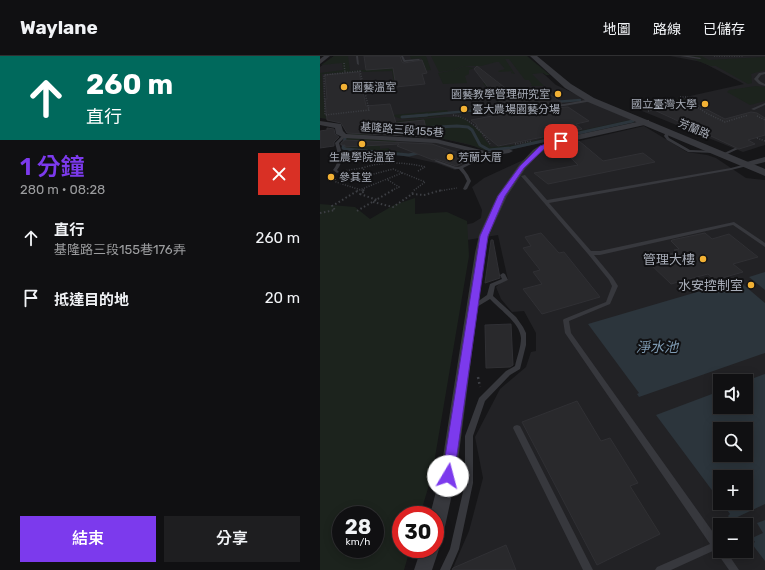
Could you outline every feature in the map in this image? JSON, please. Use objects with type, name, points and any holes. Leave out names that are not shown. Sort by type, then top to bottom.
[{"type":"street","points":[[320,62],[327,56]]},
{"type":"street","name":"芳蘭路","points":[[533,56],[568,86],[591,100],[668,131],[765,173]]},
{"type":"street","points":[[441,506],[448,476],[468,334],[484,236],[502,196],[542,148],[561,141],[646,122]]},
{"type":"street","name":"基隆路三段155巷","points":[[320,123],[338,126],[339,132],[344,136],[436,141],[490,150]]},
{"type":"street","points":[[490,150],[509,148]]},
{"type":"street","points":[[746,165],[765,159]]},
{"type":"street","points":[[423,570],[427,558]]},
{"type":"lane","points":[[357,56],[358,64]]},
{"type":"lane","points":[[402,56],[404,61],[419,60]]},
{"type":"lane","points":[[681,56],[700,58]]},
{"type":"lane","points":[[765,73],[760,74],[756,79],[760,84],[765,85]]},
{"type":"lane","points":[[517,109],[564,105],[591,100]]},
{"type":"lane","points":[[753,109],[765,104]]},
{"type":"lane","points":[[337,172],[335,170],[342,159],[337,143],[344,136]]},
{"type":"lane","points":[[720,154],[736,149]]},
{"type":"lane","points":[[436,161],[460,168],[490,150]]},
{"type":"lane","points":[[546,202],[731,169],[746,165]]},
{"type":"lane","points":[[460,168],[469,181],[465,189]]},
{"type":"lane","points":[[523,171],[546,202],[611,278],[615,286],[608,303],[566,320],[568,333],[713,540]]},
{"type":"lane","points":[[590,253],[600,253],[734,223],[765,245]]},
{"type":"lane","points":[[470,310],[490,296],[492,285],[504,280],[503,275]]},
{"type":"lane","points":[[468,334],[472,290]]},
{"type":"lane","points":[[446,570],[454,549],[469,483],[469,436],[482,400],[508,374],[518,367],[522,353],[524,334],[515,320],[490,296]]},
{"type":"lane","points":[[517,428],[588,570]]},
{"type":"lane","points":[[660,570],[713,551]]},
{"type":"lane","points":[[725,558],[734,570]]},
{"type":"path","points":[[714,56],[744,56]]},
{"type":"path","points":[[344,63],[345,73]]},
{"type":"path","points":[[360,71],[369,110],[325,115],[324,99],[326,97],[324,75],[360,71]]},
{"type":"path","points":[[653,113],[647,111],[658,108],[664,109],[689,102],[708,114],[725,122],[751,114]]},
{"type":"path","points":[[453,115],[462,116],[484,135],[490,150]]},
{"type":"path","points":[[756,115],[765,120]]},
{"type":"path","points":[[757,138],[765,141]]},
{"type":"path","points":[[509,148],[533,140]]},
{"type":"path","points":[[522,143],[526,146]]},
{"type":"path","points":[[418,172],[436,161]]},
{"type":"path","points":[[377,200],[360,194],[365,191],[335,182],[337,172],[362,168],[379,162],[392,162],[426,167]]},
{"type":"path","points":[[362,168],[370,175],[393,169],[402,174],[425,182],[414,190],[412,194],[393,207],[373,202]]},
{"type":"path","points":[[320,213],[335,210],[332,206],[355,192],[372,184],[375,185],[402,174]]},
{"type":"path","points":[[357,211],[399,187],[388,180]]},
{"type":"path","points":[[412,194],[420,196],[432,194],[444,189],[465,189]]},
{"type":"shaded area","name":"臺大農場園藝分場","points":[[334,56],[524,56],[556,85],[634,121],[510,150],[487,151],[479,147],[435,137],[379,134],[351,136],[346,131],[350,122],[320,118],[320,67]]},
{"type":"shaded area","points":[[334,56],[348,56],[350,71],[424,65],[421,58],[411,59],[410,56],[426,56],[431,70],[411,71],[394,83],[392,71],[362,71],[322,74],[325,116],[392,109],[393,115],[447,110],[449,114],[421,118],[396,117],[354,121],[320,118],[320,73],[343,70],[342,63],[321,65]]},
{"type":"shaded area","points":[[431,56],[527,56],[550,75],[543,73],[532,74],[544,86],[530,86],[532,85],[529,80],[525,80],[509,59],[505,59],[515,74],[511,73],[512,71],[499,72],[498,71],[505,69],[499,62],[481,66],[463,66],[454,70],[439,72]]},
{"type":"shaded area","name":"國立臺灣大學","points":[[670,56],[765,56],[765,145],[743,152],[637,109],[652,101],[657,100],[670,103],[690,96],[744,84],[702,62]]},
{"type":"shaded area","points":[[687,56],[701,56],[709,60],[765,57],[765,70],[751,74],[752,83],[748,84],[716,66],[707,65],[693,59],[703,59],[699,57]]},
{"type":"shaded area","points":[[464,66],[474,68],[469,70],[469,74],[465,76],[467,83],[443,84],[438,73],[455,70]]},
{"type":"shaded area","points":[[483,83],[485,83],[496,97],[557,101],[560,104],[478,111],[464,114],[456,113],[455,111],[500,105]]},
{"type":"shaded area","points":[[756,86],[765,87],[765,101],[750,105],[727,92],[729,90]]},
{"type":"shaded area","points":[[681,98],[688,101],[660,108],[648,108],[643,106],[657,100],[670,103]]},
{"type":"shaded area","points":[[445,117],[462,117],[483,134],[481,135],[491,147],[515,145],[518,148],[487,151],[468,144],[435,137],[379,134],[351,136],[346,131],[347,126],[352,126],[352,134],[354,134],[354,125]]},
{"type":"shaded area","points":[[630,120],[634,121],[533,144],[523,143]]},
{"type":"shaded area","points":[[644,126],[687,152],[716,158],[746,178],[765,180],[765,570],[452,570],[469,531],[483,478],[475,437],[500,389],[526,367],[531,352],[536,351],[536,333],[524,311],[512,312],[501,299],[496,287],[501,282],[508,280],[498,235],[467,240],[464,225],[473,223],[481,218],[482,210],[472,187],[484,178],[549,148]]},
{"type":"shaded area","points":[[344,138],[372,138],[433,142],[484,155],[464,165],[465,167],[455,170],[436,163],[399,155],[356,150],[343,151],[341,143]]},
{"type":"shaded area","points":[[345,138],[397,139],[395,142],[378,142],[377,146],[380,146],[380,149],[389,148],[389,150],[401,152],[399,154],[346,149],[344,148]]},
{"type":"shaded area","points":[[415,198],[415,214],[447,212],[467,221],[469,256],[432,475],[423,506],[392,506],[392,558],[407,558],[404,570],[320,570],[320,204],[355,207],[370,219],[394,205]]},
{"type":"water","points":[[765,272],[765,290],[749,277]]},
{"type":"water","name":"淨水池","points":[[738,280],[765,303],[765,353],[639,397],[637,394],[639,393],[588,324]]},
{"type":"water","points":[[765,374],[765,504],[753,510],[753,470],[713,470],[713,492],[656,415],[713,394],[713,414],[753,414],[753,378]]},
{"type":"water","points":[[727,510],[752,510],[735,518],[730,518],[728,516],[730,514]]},
{"type":"water","points":[[765,520],[765,561],[753,545],[755,542],[753,538],[763,533],[757,523]]},
{"type":"building","points":[[364,56],[400,56],[402,62],[404,63],[422,60],[427,73],[422,74],[425,84],[396,87],[393,68],[366,70]]},
{"type":"building","points":[[477,66],[513,94],[545,91],[562,103],[517,107],[514,108],[516,111],[568,107],[589,121],[576,124],[582,129],[569,132],[572,134],[552,140],[548,136],[498,146],[476,128],[478,127],[476,126],[477,125],[471,120],[508,113],[474,69]]},
{"type":"building","points":[[359,72],[366,106],[390,104],[396,123],[424,120],[428,137],[347,133],[341,123],[327,120],[325,75]]},
{"type":"building","points":[[696,104],[725,119],[751,112],[757,113],[765,118],[765,135],[748,140],[755,144],[739,149],[652,109]]},
{"type":"building","points":[[327,128],[334,129],[335,134],[339,137],[334,142],[334,146],[320,148],[320,131],[327,130]]},
{"type":"building","points":[[345,140],[432,144],[473,158],[456,166],[436,159],[433,160],[397,146],[399,144],[345,147],[345,145],[341,145],[341,143]]},
{"type":"building","points":[[579,141],[603,161],[643,153],[655,162],[548,184],[534,173],[578,165],[559,146]]},
{"type":"building","points":[[541,233],[559,253],[564,252],[600,297],[542,314],[523,289],[542,284],[533,272],[540,270],[523,248],[531,246],[525,237]]},
{"type":"building","name":"管理大樓","points":[[705,233],[712,239],[729,234],[758,257],[733,264],[743,272],[715,280],[708,274],[671,284],[647,261],[677,252],[674,250],[679,249],[671,241],[672,240]]},
{"type":"building","points":[[491,240],[493,240],[500,278],[485,283]]},
{"type":"building","points":[[511,324],[513,365],[510,367],[486,368],[485,325]]},
{"type":"building","points":[[577,401],[601,441],[610,438],[638,483],[630,486],[660,534],[597,565],[522,422]]},
{"type":"building","points":[[506,545],[516,570],[452,570],[453,568]]},
{"type":"waterway","points":[[555,102],[580,100]]},
{"type":"waterway","points":[[423,115],[509,107]]},
{"type":"waterway","points":[[402,117],[423,115]]},
{"type":"waterway","points":[[416,116],[423,115]]},
{"type":"waterway","points":[[420,128],[457,126],[468,127],[472,130],[480,145],[489,150],[511,148],[633,121]]},
{"type":"waterway","points":[[345,138],[343,148],[346,149],[409,155],[422,152]]},
{"type":"place","name":"園藝溫室","points":[[344,87]]},
{"type":"place","name":"園藝教學管理研究室","points":[[558,94]]},
{"type":"place","name":"國立臺灣大學","points":[[705,104]]},
{"type":"place","name":"臺大農場園藝分場","points":[[464,109]]},
{"type":"place","name":"生農學院溫室","points":[[362,144]]},
{"type":"place","name":"芳蘭大厝","points":[[450,157]]},
{"type":"place","name":"參其堂","points":[[331,177]]},
{"type":"place","name":"管理大樓","points":[[703,259]]},
{"type":"place","name":"水安控制室","points":[[751,285]]},
{"type":"route","points":[[448,476],[480,252],[484,236],[502,196],[530,157],[542,148],[561,141]]}]
